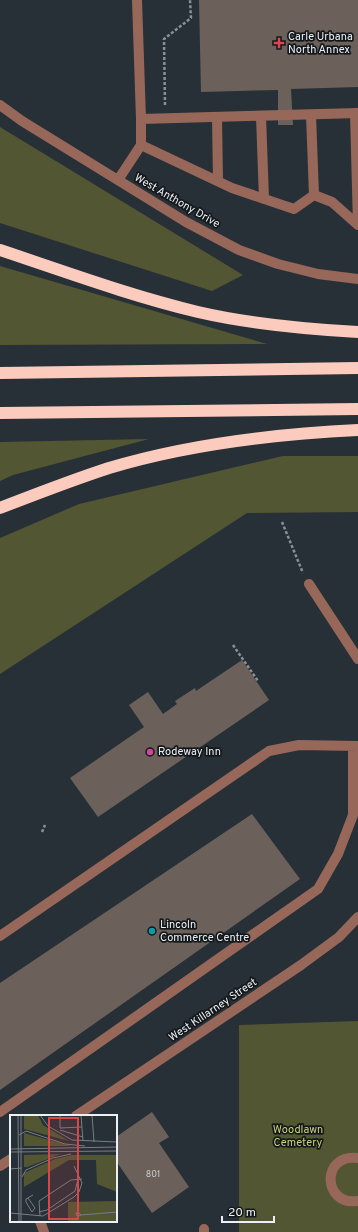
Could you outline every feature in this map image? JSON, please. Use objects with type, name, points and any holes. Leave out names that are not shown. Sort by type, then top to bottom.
[{"type":"highway","points":[[0,250],[155,300],[199,312],[243,321],[306,329],[358,332]]},
{"type":"highway","points":[[0,373],[358,368]]},
{"type":"highway","points":[[0,413],[358,409]]},
{"type":"highway","points":[[0,508],[47,489],[110,468],[174,452],[242,440],[310,432],[358,430]]},
{"type":"street","points":[[118,180],[142,145],[137,0]]},
{"type":"street","name":"West Anthony Drive","points":[[0,105],[22,121],[186,222],[238,250],[278,264],[318,274],[358,279]]},
{"type":"street","points":[[142,119],[356,113],[358,225]]},
{"type":"street","points":[[311,115],[314,195]]},
{"type":"street","points":[[261,116],[264,199]]},
{"type":"street","points":[[217,117],[218,181]]},
{"type":"street","points":[[142,145],[218,181],[294,209],[314,195]]},
{"type":"street","points":[[314,195],[332,202],[358,225]]},
{"type":"street","points":[[309,584],[358,659]]},
{"type":"street","points":[[0,936],[269,751],[299,745],[355,746],[353,815],[338,854],[318,889],[0,1112]]},
{"type":"street","name":"West Killarney Street","points":[[77,1115],[302,965],[339,936],[358,917]]},
{"type":"street","points":[[358,1158],[345,1158],[337,1162],[332,1171],[331,1182],[335,1194],[341,1199],[350,1202],[358,1201]]},
{"type":"street","points":[[0,1166],[10,1161]]},
{"type":"street","points":[[40,1222],[44,1232]]},
{"type":"path","points":[[173,105],[165,105],[164,39],[192,18],[190,0]]},
{"type":"path","points":[[282,522],[309,584]]},
{"type":"path","points":[[233,645],[258,681]]},
{"type":"path","points":[[42,832],[45,825]]},
{"type":"green space","points":[[0,127],[243,275],[212,291],[0,223]]},
{"type":"green space","points":[[0,266],[267,344],[0,345]]},
{"type":"green space","points":[[149,439],[13,475],[0,481],[0,442]]},
{"type":"green space","points":[[283,456],[358,456],[358,512],[247,513],[0,674],[0,538],[79,504]]},
{"type":"green space","name":"Woodlawn Cemetery","points":[[358,1021],[358,1232],[239,1232],[239,1025]]},
{"type":"building","name":"Carle Urbana North Annex","points":[[199,0],[358,0],[358,87],[291,89],[293,125],[278,125],[278,90],[201,92]]},
{"type":"building","name":"Rodeway Inn","points":[[242,660],[269,700],[98,817],[70,778],[144,727],[129,705],[148,692],[163,714],[177,704],[175,701],[195,688],[196,691]]},
{"type":"building","name":"Lincoln Commerce Centre","points":[[252,814],[300,879],[0,1090],[0,983]]},
{"type":"building","points":[[152,1112],[169,1137],[159,1143],[189,1187],[152,1213],[117,1162],[117,1136]]},
{"type":"place","name":"Carle Urbana North Annex","points":[[279,43]]},
{"type":"place","name":"Rodeway Inn","points":[[150,752]]},
{"type":"place","name":"Lincoln Commerce Centre","points":[[152,931]]}]
